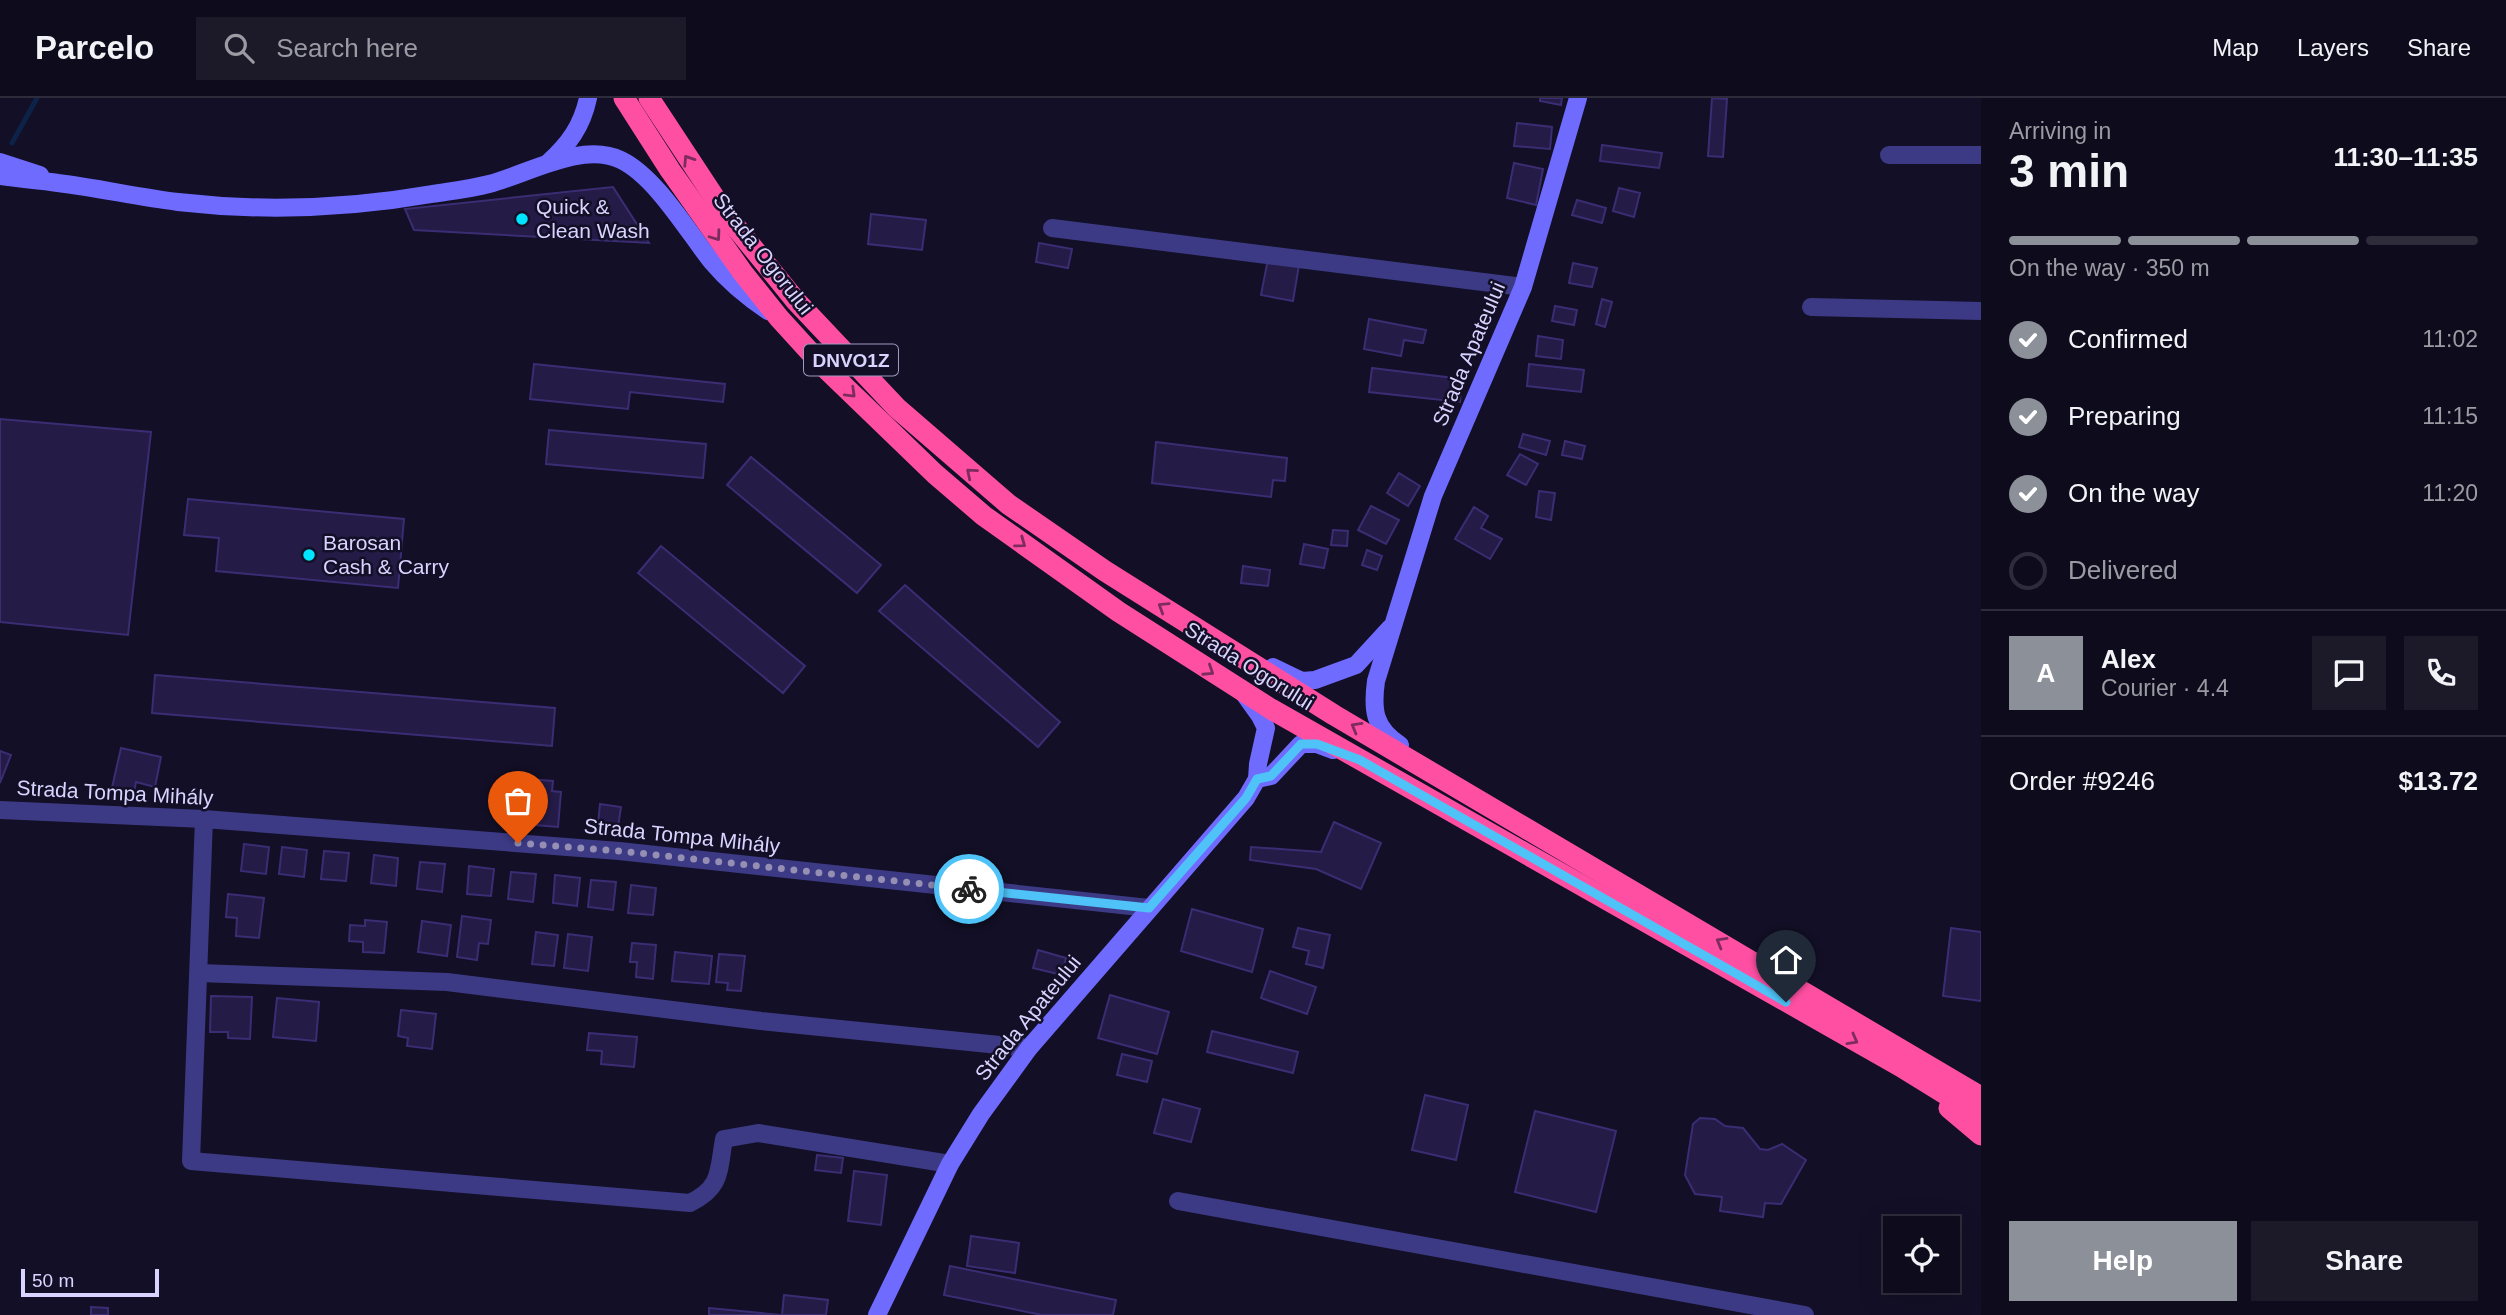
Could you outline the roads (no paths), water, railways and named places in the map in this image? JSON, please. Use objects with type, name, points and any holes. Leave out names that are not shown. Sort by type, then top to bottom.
[{"type":"highway","name":"Strada Ogorului","points":[[624,98],[670,170],[743,273],[779,318],[925,465],[984,516],[1119,612],[1242,692],[1360,760],[1903,1059],[1981,1097]]},
{"type":"highway","name":"Strada Ogorului","points":[[649,98],[726,215],[796,301],[897,408],[1008,504],[1105,571],[1334,715],[1526,827],[1903,1059],[1981,1116]]},
{"type":"highway","points":[[1903,1059],[1981,1090]]},
{"type":"highway","points":[[1903,1059],[1981,1135]]},
{"type":"street","points":[[546,165],[566,146],[577,130],[588,98]]},
{"type":"street","points":[[658,98],[664,124]]},
{"type":"street","name":"Strada Apateului","points":[[1526,827],[1432,762],[1384,734],[1374,708],[1374,696],[1376,681],[1433,496],[1523,287],[1578,98]]},
{"type":"street","points":[[0,176],[56,182],[177,202],[305,208],[359,206],[489,184],[586,153],[605,155],[632,166],[667,203],[733,284],[779,318]]},
{"type":"street","points":[[1889,155],[1981,155]]},
{"type":"street","points":[[0,162],[30,170],[56,182]]},
{"type":"street","points":[[1052,228],[1523,287]]},
{"type":"street","points":[[1811,307],[1981,311]]},
{"type":"street","name":"Strada Apateului","points":[[1212,637],[1302,681],[1315,680],[1356,665],[1393,625]]},
{"type":"street","name":"Strada Apateului","points":[[877,1315],[950,1164],[981,1114],[1029,1048],[1246,798],[1257,779],[1266,728],[1242,692]]},
{"type":"street","name":"Strada Apateului","points":[[1257,779],[1271,776],[1301,744],[1317,744],[1360,760]]},
{"type":"street","name":"Strada Tompa Mihály","points":[[0,810],[204,819],[620,851],[1149,908]]},
{"type":"street","points":[[204,819],[191,1161],[690,1203],[708,1194],[717,1179],[724,1139],[744,1134],[758,1133],[950,1164]]},
{"type":"street","points":[[199,973],[447,982],[761,1021],[1029,1048]]},
{"type":"street","points":[[1178,1201],[1805,1315]]},
{"type":"waterway","points":[[12,143],[37,98]]},
{"type":"place","name":"Quick & Clean Wash","points":[[522,219]]},
{"type":"place","name":"Barosan Cash & Carry","points":[[309,555]]}]
